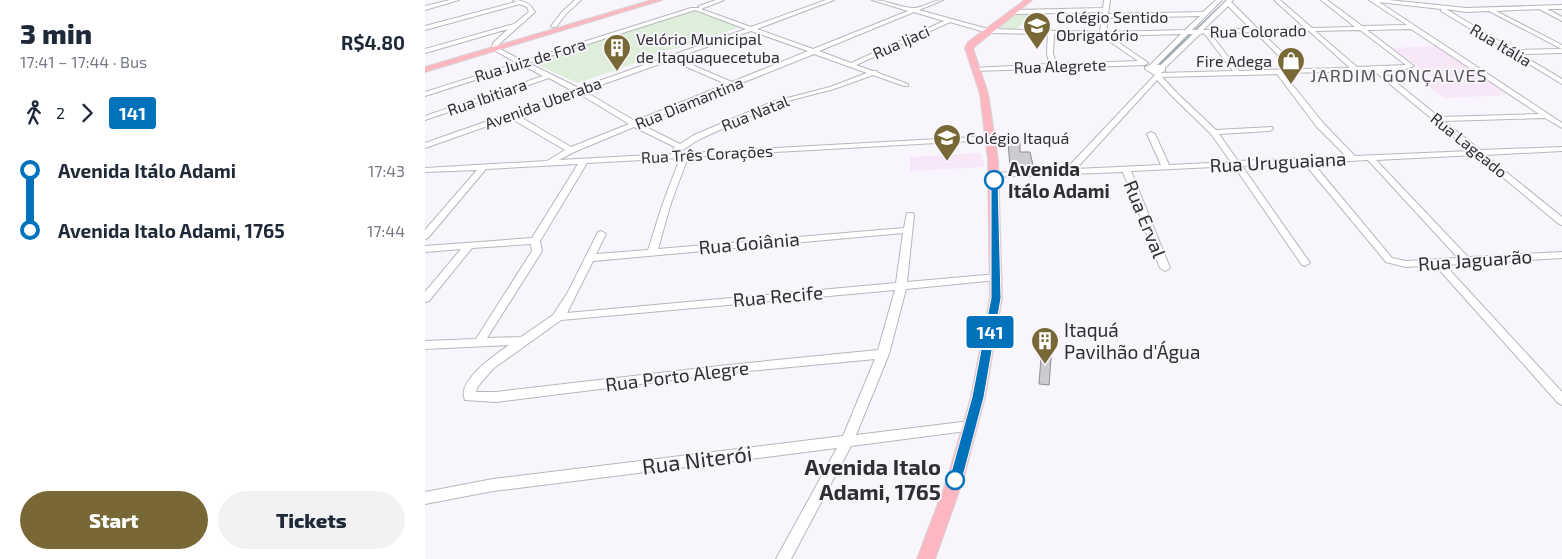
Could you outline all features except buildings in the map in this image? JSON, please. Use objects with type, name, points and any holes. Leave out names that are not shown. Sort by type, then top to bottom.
[{"type":"main road","points":[[495,47],[554,26],[645,0]]},
{"type":"main road","points":[[428,67],[659,0]]},
{"type":"main road","points":[[926,559],[955,480],[978,397],[996,298],[997,277],[990,138],[984,94],[969,46],[1029,0]]},
{"type":"street","points":[[425,8],[456,0]]},
{"type":"street","points":[[554,26],[563,13],[578,0]]},
{"type":"street","name":"Rua Juiz de Fora","points":[[425,94],[696,6],[721,0]]},
{"type":"street","name":"Avenida Uberaba","points":[[425,146],[831,0]]},
{"type":"street","name":"Rua Colorado","points":[[875,0],[988,31],[1103,34],[1413,27]]},
{"type":"street","name":"Rua Diamantina","points":[[549,162],[571,150],[941,0]]},
{"type":"street","points":[[1107,0],[1103,34],[1154,68],[1168,88],[1198,114],[1237,164],[1305,262]]},
{"type":"street","points":[[1069,170],[1185,32],[1219,0]]},
{"type":"street","points":[[1277,0],[1355,69]]},
{"type":"street","points":[[1323,0],[1361,28]]},
{"type":"street","points":[[1372,0],[1441,8],[1491,10],[1562,7]]},
{"type":"street","points":[[1372,0],[1562,126]]},
{"type":"street","points":[[425,28],[518,1],[529,6],[531,12],[495,47],[579,91],[636,125],[680,147]]},
{"type":"street","points":[[1154,68],[1229,1],[1298,71]]},
{"type":"street","points":[[696,6],[752,29],[853,64],[906,85]]},
{"type":"street","name":"Rua Itália","points":[[1441,8],[1562,82]]},
{"type":"street","points":[[1541,8],[1562,19]]},
{"type":"street","points":[[1491,10],[1562,47]]},
{"type":"street","points":[[1012,12],[1204,14]]},
{"type":"street","name":"Rua Ijaci","points":[[853,64],[949,20]]},
{"type":"street","points":[[425,51],[518,25]]},
{"type":"street","name":"Rua Alegrete","points":[[975,69],[1053,66],[1237,72],[1403,68],[1410,66],[1410,64],[1361,28]]},
{"type":"street","points":[[1206,32],[1237,72]]},
{"type":"street","points":[[1051,33],[1050,53],[1053,66]]},
{"type":"street","points":[[1513,52],[1562,51]]},
{"type":"street","points":[[672,58],[733,85]]},
{"type":"street","name":"Rua Lageado","points":[[1375,68],[1562,222]]},
{"type":"street","points":[[1278,71],[1320,125],[1352,158]]},
{"type":"street","name":"Rua Natal","points":[[670,156],[680,147],[774,103],[832,88],[875,72]]},
{"type":"street","points":[[1547,73],[1562,73]]},
{"type":"street","name":"Rua Ibitiara","points":[[425,118],[549,76]]},
{"type":"street","points":[[511,115],[571,150]]},
{"type":"street","points":[[1437,119],[1547,116]]},
{"type":"street","points":[[1213,132],[1269,129]]},
{"type":"street","points":[[1151,134],[1166,167]]},
{"type":"street","name":"Rua Três Corações","points":[[425,170],[990,138]]},
{"type":"street","name":"Rua Uruguaiana","points":[[993,175],[1069,170],[1126,170],[1562,149]]},
{"type":"street","points":[[652,252],[667,203],[685,155]]},
{"type":"street","points":[[1369,158],[1465,260]]},
{"type":"street","name":"Rua Jaguarão","points":[[1307,160],[1389,260],[1406,264],[1562,255]]},
{"type":"street","points":[[480,341],[537,251],[535,241],[584,161]]},
{"type":"street","points":[[425,236],[483,167]]},
{"type":"street","name":"Rua Erval","points":[[1126,170],[1165,268]]},
{"type":"street","points":[[783,559],[847,442],[883,354],[901,285],[910,215]]},
{"type":"street","name":"Rua Goiânia","points":[[590,258],[908,230]]},
{"type":"street","points":[[425,345],[480,341],[521,341],[559,317],[601,234]]},
{"type":"street","points":[[425,249],[535,241]]},
{"type":"street","points":[[425,299],[468,246]]},
{"type":"street","points":[[1437,262],[1562,400]]},
{"type":"street","name":"Rua Recife","points":[[559,317],[997,277]]},
{"type":"street","name":"Rua Porto Alegre","points":[[521,341],[474,381],[468,395],[471,399],[883,354]]},
{"type":"street","name":"Rua Niterói","points":[[425,498],[493,484],[970,426]]},
{"type":"shaded area","points":[[1436,46],[1508,95],[1444,98],[1420,80],[1434,79],[1393,48]]},
{"type":"shaded area","name":"Colégio Itaquá","points":[[981,153],[985,167],[910,171],[910,157]]},
{"type":"green space","points":[[694,11],[740,27],[679,48],[659,52],[645,60],[578,83],[530,62]]},
{"type":"green space","points":[[1035,12],[1016,29],[995,28],[1014,13]]},
{"type":"waterway","points":[[1160,64],[1227,0]]},
{"type":"bus line","name":"141","points":[[955,480],[978,397],[996,298],[994,180]]},
{"type":"place","name":"Colégio Sentido Obrigatório","points":[[1037,50]]},
{"type":"place","name":"Velório Municipal de Itaquaquecetuba","points":[[617,72]]},
{"type":"place","name":"Fire Adega","points":[[1291,85]]},
{"type":"place","name":"Colégio Itaquá","points":[[947,162]]},
{"type":"place","name":"Avenida Itálo Adami","points":[[994,180]]},
{"type":"place","name":"Itaquá Pavilhão d'Água","points":[[1045,365]]},
{"type":"place","name":"Avenida Italo Adami, 1765","points":[[955,480]]},
{"type":"district","name":"JARDIM GONÇALVES","points":[[1399,76]]}]
